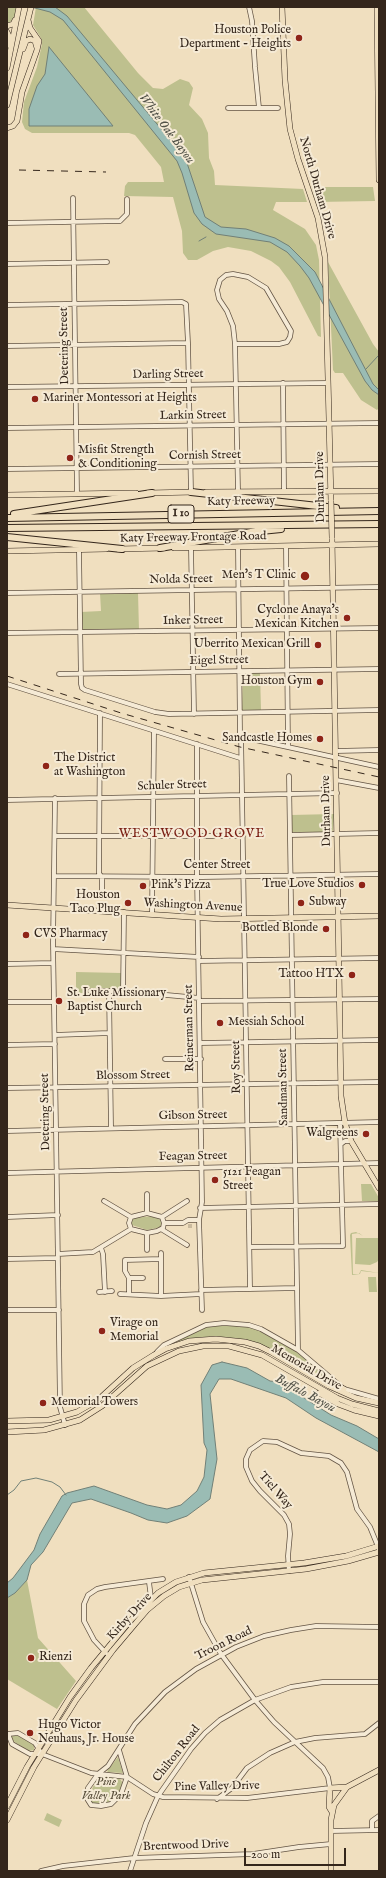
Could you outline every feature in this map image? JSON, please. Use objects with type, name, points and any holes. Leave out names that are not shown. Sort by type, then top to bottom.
[{"type":"highway","points":[[191,492],[355,511]]},
{"type":"highway","points":[[7,516],[152,493]]},
{"type":"highway","name":"Katy Freeway","points":[[7,516],[379,511]]},
{"type":"highway","name":"Katy Freeway","points":[[7,528],[379,524]]},
{"type":"highway","points":[[160,548],[251,532],[314,525]]},
{"type":"highway","points":[[7,537],[122,549]]},
{"type":"main road","points":[[7,68],[20,7]]},
{"type":"main road","points":[[7,105],[31,7]]},
{"type":"main road","name":"North Durham Drive","points":[[282,7],[285,80],[290,129],[322,235],[325,257],[329,424]]},
{"type":"main road","points":[[377,7],[379,70],[379,180]]},
{"type":"main road","points":[[7,26],[13,24],[17,18]]},
{"type":"main road","points":[[7,128],[13,126],[17,121],[22,92],[39,41],[30,28],[28,20]]},
{"type":"main road","points":[[7,32],[9,36],[7,56]]},
{"type":"main road","points":[[15,70],[27,40],[30,39],[35,41],[37,50]]},
{"type":"main road","name":"Durham Drive","points":[[329,424],[337,793],[340,1082],[343,1123],[363,1163],[379,1188]]},
{"type":"main road","points":[[7,495],[238,490],[331,494],[379,491]]},
{"type":"main road","name":"Katy Freeway Frontage Road","points":[[7,551],[379,544]]},
{"type":"main road","name":"Washington Avenue","points":[[7,905],[245,919],[379,916]]},
{"type":"main road","name":"Memorial Drive","points":[[7,1421],[42,1420],[62,1417],[83,1409],[98,1400],[133,1368],[165,1349],[189,1342],[216,1339],[230,1340],[259,1346],[339,1391],[356,1398],[379,1404]]},
{"type":"main road","name":"Memorial Drive","points":[[7,1432],[37,1431],[64,1425],[87,1416],[102,1406],[147,1366],[167,1355],[185,1349],[203,1346],[229,1346],[262,1355],[337,1398],[352,1404],[379,1411]]},
{"type":"main road","points":[[295,1365],[344,1389]]},
{"type":"main road","points":[[285,1367],[289,1372],[338,1404],[354,1410],[379,1416]]},
{"type":"main road","name":"Kirby Drive","points":[[7,1806],[34,1755],[70,1697],[145,1608],[151,1598],[176,1582],[348,1561],[379,1548]]},
{"type":"main road","name":"Kirby Drive","points":[[145,1608],[189,1580]]},
{"type":"main road","name":"Kirby Drive","points":[[7,1820],[42,1754],[107,1653]]},
{"type":"main road","points":[[332,1812],[329,1807],[330,1788],[347,1787],[379,1770]]},
{"type":"main road","points":[[331,1871],[332,1812],[338,1799],[347,1787]]},
{"type":"street","points":[[249,7],[252,21],[259,108]]},
{"type":"street","points":[[228,108],[278,108]]},
{"type":"street","name":"Detering Street","points":[[73,198],[77,494]]},
{"type":"street","points":[[7,223],[118,221],[123,219],[127,214],[127,199]]},
{"type":"street","points":[[7,264],[107,262]]},
{"type":"street","points":[[235,344],[284,343],[290,337],[291,331],[266,288],[248,276],[233,274],[226,275],[220,280],[217,290],[219,299],[231,321],[235,344],[238,490]]},
{"type":"street","points":[[7,305],[182,302],[186,304],[188,308],[191,492]]},
{"type":"street","points":[[7,346],[188,343]]},
{"type":"street","points":[[283,383],[284,491]]},
{"type":"street","name":"Darling Street","points":[[7,387],[328,383]]},
{"type":"street","name":"Larkin Street","points":[[7,428],[379,423]]},
{"type":"street","name":"Cornish Street","points":[[7,469],[379,464]]},
{"type":"street","points":[[286,546],[288,747]]},
{"type":"street","name":"Roy Street","points":[[238,547],[244,836],[250,1289]]},
{"type":"street","points":[[191,548],[194,714]]},
{"type":"street","points":[[79,550],[79,633],[81,684],[83,689],[155,712],[194,714],[379,710]]},
{"type":"street","name":"Nolda Street","points":[[7,593],[379,587]]},
{"type":"street","name":"Inker Street","points":[[7,633],[379,628]]},
{"type":"street","name":"Eigel Street","points":[[59,674],[379,669]]},
{"type":"street","points":[[7,684],[240,758]]},
{"type":"street","points":[[100,713],[99,836],[102,894]]},
{"type":"street","points":[[152,914],[154,731]]},
{"type":"street","points":[[242,735],[288,747],[379,767]]},
{"type":"street","name":"Roy Street","points":[[242,735],[240,758],[242,772]]},
{"type":"street","name":"Reinerman Street","points":[[197,744],[197,876],[202,1125],[202,1167],[198,1220],[202,1310]]},
{"type":"street","points":[[336,751],[379,750]]},
{"type":"street","name":"Sandman Street","points":[[289,776],[298,1350]]},
{"type":"street","points":[[336,780],[379,788]]},
{"type":"street","name":"Schuler Street","points":[[7,800],[337,793]]},
{"type":"street","name":"Detering Street","points":[[55,798],[53,963],[60,1407],[64,1425]]},
{"type":"street","points":[[290,835],[379,833]]},
{"type":"street","points":[[55,836],[244,836]]},
{"type":"street","name":"Center Street","points":[[55,876],[291,876],[379,874]]},
{"type":"street","points":[[123,991],[124,912]]},
{"type":"street","points":[[53,949],[199,959],[246,960],[379,958]]},
{"type":"street","points":[[7,964],[53,963]]},
{"type":"street","points":[[90,991],[123,991],[199,1000],[246,1001],[379,999]]},
{"type":"street","points":[[109,992],[111,1128]]},
{"type":"street","points":[[7,1002],[54,1002]]},
{"type":"street","points":[[55,1035],[109,1033]]},
{"type":"street","points":[[200,1043],[379,1040]]},
{"type":"street","points":[[7,1045],[55,1044]]},
{"type":"street","points":[[165,1059],[201,1059]]},
{"type":"street","name":"Blossom Street","points":[[7,1088],[379,1082]]},
{"type":"street","name":"Gibson Street","points":[[7,1130],[379,1122]]},
{"type":"street","points":[[250,1247],[343,1246],[341,1144],[343,1123]]},
{"type":"street","points":[[341,1144],[345,1141],[351,1141]]},
{"type":"street","name":"Feagan Street","points":[[7,1173],[379,1163]]},
{"type":"street","points":[[147,1194],[147,1213]]},
{"type":"street","points":[[104,1201],[131,1218],[147,1213],[162,1217],[187,1201]]},
{"type":"street","points":[[200,1208],[379,1204]]},
{"type":"street","points":[[7,1216],[58,1215]]},
{"type":"street","points":[[7,1259],[90,1253],[101,1248],[131,1229],[147,1233],[161,1229],[164,1223],[162,1217]]},
{"type":"street","points":[[131,1218],[129,1223],[131,1229]]},
{"type":"street","points":[[164,1223],[186,1224],[188,1220],[198,1220]]},
{"type":"street","points":[[193,1226],[199,1226]]},
{"type":"street","points":[[161,1229],[187,1245]]},
{"type":"street","points":[[147,1233],[147,1250]]},
{"type":"street","points":[[101,1248],[103,1254],[105,1292]]},
{"type":"street","points":[[161,1253],[161,1296]]},
{"type":"street","points":[[129,1293],[129,1278],[125,1271],[125,1260],[161,1259]]},
{"type":"street","points":[[129,1278],[143,1278]]},
{"type":"street","points":[[120,1294],[129,1293],[161,1296],[250,1289],[297,1288]]},
{"type":"street","points":[[98,1292],[112,1291]]},
{"type":"street","points":[[7,1310],[59,1310]]},
{"type":"street","name":"Memorial Drive","points":[[154,1355],[164,1346],[189,1332],[206,1325],[220,1323],[255,1327],[298,1350],[344,1389],[379,1399]]},
{"type":"street","name":"Tiel Way","points":[[288,1568],[290,1534],[289,1524],[284,1515],[252,1481],[246,1467],[246,1459],[250,1450],[263,1441],[277,1442],[301,1453],[329,1456],[341,1463],[347,1472],[357,1509],[370,1527],[379,1548]]},
{"type":"street","points":[[107,1653],[94,1640],[84,1621],[84,1604],[88,1595],[97,1589],[105,1587],[163,1579]]},
{"type":"street","points":[[189,1580],[203,1622],[221,1654],[255,1700],[295,1742],[323,1768],[328,1777],[330,1788]]},
{"type":"street","points":[[149,1582],[151,1598]]},
{"type":"street","name":"Troon Road","points":[[373,1627],[379,1624]]},
{"type":"street","name":"Troon Road","points":[[127,1777],[124,1788],[117,1799],[111,1804],[96,1806],[88,1802],[87,1792],[98,1774],[108,1766],[119,1750],[126,1735],[158,1698],[191,1672],[221,1654],[264,1636],[291,1630],[323,1626],[379,1627]]},
{"type":"street","name":"Chilton Road","points":[[130,1871],[146,1823],[158,1796],[191,1749],[205,1733],[220,1720],[255,1700],[277,1691],[306,1684],[379,1682]]},
{"type":"street","points":[[217,1799],[232,1788],[247,1768],[265,1755],[295,1742],[315,1738],[358,1736],[370,1732],[379,1723]]},
{"type":"street","points":[[18,1733],[39,1747],[42,1754],[34,1755],[12,1744],[8,1734],[18,1733]]},
{"type":"street","points":[[119,1750],[127,1777]]},
{"type":"street","name":"Pine Valley Drive","points":[[42,1754],[91,1773],[127,1777],[158,1796],[217,1799],[247,1798],[330,1788]]},
{"type":"street","points":[[372,1830],[372,1822],[379,1816]]},
{"type":"street","points":[[331,1831],[379,1830]]},
{"type":"street","name":"Brentwood Drive","points":[[41,1871],[63,1866],[134,1858],[253,1854],[305,1846],[331,1844]]},
{"type":"green space","points":[[7,7],[17,7],[14,19],[7,24]]},
{"type":"green space","points":[[36,7],[84,7],[138,73],[153,88],[163,89],[180,79],[189,82],[193,88],[189,105],[202,119],[208,133],[209,158],[214,171],[215,185],[303,189],[307,202],[276,202],[273,210],[305,229],[316,245],[319,260],[321,337],[318,336],[290,282],[279,267],[271,261],[251,251],[228,247],[213,251],[197,260],[188,260],[183,253],[182,231],[173,197],[124,196],[125,186],[128,182],[164,182],[161,167],[135,135],[129,133],[32,133],[25,129],[22,122],[24,102],[37,67],[42,44],[41,38],[33,25]]},
{"type":"green space","points":[[312,187],[373,187],[375,201],[317,202]]},
{"type":"green space","points":[[328,262],[373,344],[379,352],[379,408],[377,410],[361,400],[343,373],[335,373],[333,370]]},
{"type":"green space","points":[[100,593],[138,593],[139,630],[82,630],[81,612],[101,611]]},
{"type":"green space","points":[[243,673],[260,673],[261,710],[242,710]]},
{"type":"green space","points":[[334,814],[333,830],[331,833],[291,832],[291,815]]},
{"type":"green space","points":[[76,972],[121,973],[121,989],[89,989],[89,993],[76,993]]},
{"type":"green space","points":[[361,1184],[371,1184],[379,1198],[378,1201],[362,1201]]},
{"type":"green space","points":[[153,1216],[162,1220],[161,1227],[147,1230],[132,1225],[132,1220],[135,1218]]},
{"type":"green space","points":[[351,1233],[358,1233],[352,1234],[353,1274],[359,1274],[361,1270],[379,1273],[361,1271],[360,1274],[352,1275],[350,1235]]},
{"type":"green space","points":[[356,1238],[379,1238],[379,1259],[377,1262],[370,1265],[355,1264]]},
{"type":"green space","points":[[368,1277],[376,1277],[377,1292],[369,1292]]},
{"type":"green space","points":[[214,1325],[247,1326],[265,1333],[299,1352],[333,1382],[274,1350],[246,1340],[215,1336],[187,1339],[169,1344]]},
{"type":"green space","name":"Rienzi","points":[[27,1580],[38,1638],[76,1681],[57,1709],[7,1679],[7,1598],[15,1593]]},
{"type":"green space","points":[[17,1734],[34,1745],[34,1750],[29,1751],[13,1741],[11,1736]]},
{"type":"green space","points":[[118,1757],[123,1773],[108,1772],[107,1771]]},
{"type":"green space","name":"Pine Valley Park","points":[[101,1776],[120,1779],[123,1783],[114,1801],[101,1805],[94,1805],[91,1802],[90,1793],[98,1777]]},
{"type":"green space","points":[[47,1813],[62,1820],[59,1827],[44,1820]]},
{"type":"water","points":[[31,7],[55,7],[67,16],[172,142],[187,163],[205,217],[221,227],[246,229],[275,238],[289,246],[315,272],[373,384],[379,390],[379,395],[372,390],[365,381],[309,278],[300,266],[287,252],[270,242],[216,234],[202,224],[194,213],[177,161],[63,20],[50,12]]},
{"type":"water","points":[[49,47],[113,126],[29,126],[29,109],[37,86],[45,74]]},
{"type":"water","points":[[222,1362],[247,1368],[270,1381],[279,1382],[331,1415],[357,1426],[379,1439],[379,1452],[316,1418],[286,1398],[231,1379],[219,1379],[210,1394],[217,1459],[210,1499],[187,1516],[167,1523],[148,1520],[91,1499],[72,1503],[43,1552],[31,1565],[27,1580],[15,1593],[7,1598],[7,1583],[13,1578],[34,1550],[40,1534],[62,1496],[67,1493],[94,1486],[147,1505],[167,1509],[181,1505],[197,1491],[204,1477],[207,1450],[204,1443],[201,1385],[212,1365]]},
{"type":"waterway","points":[[199,241],[206,237]]},
{"type":"waterway","points":[[366,369],[378,356]]},
{"type":"waterway","points":[[7,1495],[14,1490],[21,1481],[36,1478],[52,1482],[60,1487],[66,1495]]},
{"type":"railway","points":[[19,170],[106,172]]},
{"type":"railway","points":[[7,676],[121,713],[240,747],[379,777]]},
{"type":"place","name":"Houston Police Department - Heights","points":[[299,38]]},
{"type":"place","name":"Mariner Montessori at Heights","points":[[35,399]]},
{"type":"place","name":"Misfit Strength & Conditioning","points":[[70,458]]},
{"type":"place","name":"Men's T Clinic","points":[[305,576]]},
{"type":"place","name":"Cyclone Anaya's Mexican Kitchen","points":[[347,618]]},
{"type":"place","name":"Uberrito Mexican Grill","points":[[318,645]]},
{"type":"place","name":"Houston Gym","points":[[320,682]]},
{"type":"place","name":"Sandcastle Homes","points":[[320,739]]},
{"type":"place","name":"The District at Washington","points":[[46,766]]},
{"type":"place","name":"True Love Studios","points":[[362,885]]},
{"type":"place","name":"Pink's Pizza","points":[[143,886]]},
{"type":"place","name":"Houston Taco Plug","points":[[128,903]]},
{"type":"place","name":"Subway","points":[[301,903]]},
{"type":"place","name":"Bottled Blonde","points":[[326,929]]},
{"type":"place","name":"CVS Pharmacy","points":[[26,935]]},
{"type":"place","name":"Tattoo HTX","points":[[352,975]]},
{"type":"place","name":"St. Luke Missionary Baptist Church","points":[[59,1001]]},
{"type":"place","name":"Messiah School","points":[[220,1023]]},
{"type":"place","name":"Walgreens","points":[[366,1134]]},
{"type":"place","name":"5121 Feagan Street","points":[[215,1180]]},
{"type":"place","name":"Virage on Memorial","points":[[102,1331]]},
{"type":"place","name":"Memorial Towers","points":[[43,1403]]},
{"type":"place","name":"Rienzi","points":[[31,1658]]},
{"type":"place","name":"Hugo Victor Neuhaus, Jr. House","points":[[30,1733]]},
{"type":"district","name":"WESTWOOD GROVE","points":[[192,834]]},
{"type":"water label","name":"White Oak Bayou","points":[[166,129]]},
{"type":"water label","name":"Buffalo Bayou","points":[[305,1394]]}]
